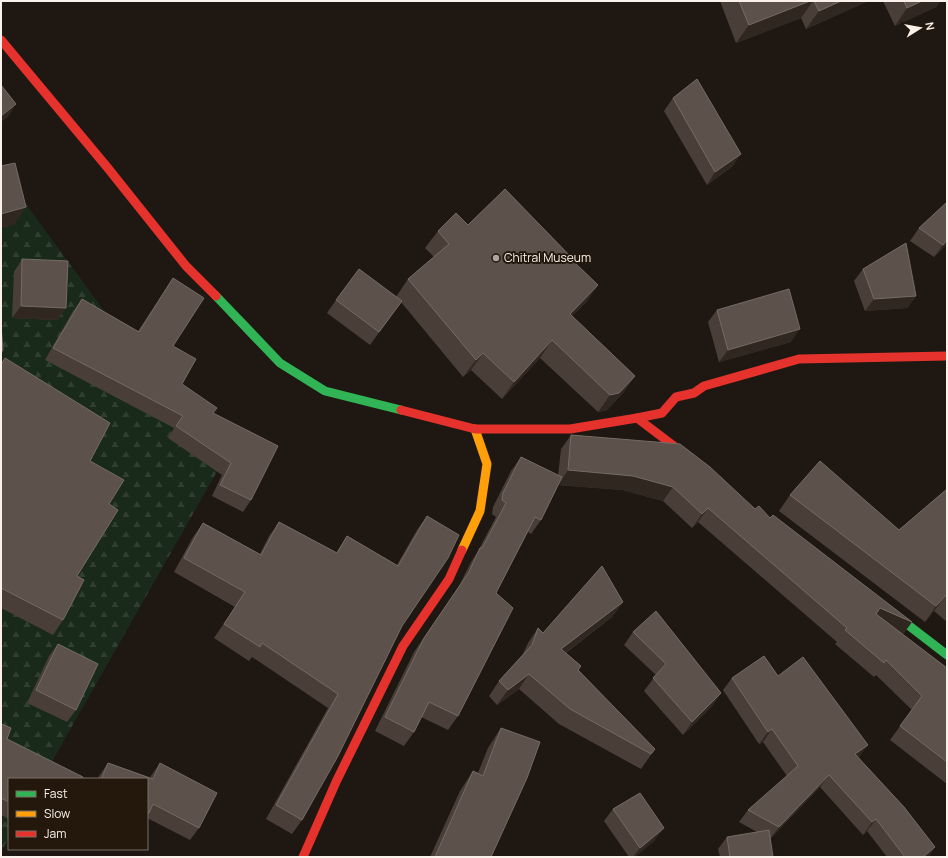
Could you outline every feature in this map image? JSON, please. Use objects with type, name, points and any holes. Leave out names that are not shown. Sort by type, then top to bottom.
[{"type":"street","points":[[1,40],[107,167],[186,266],[280,363],[325,391],[475,429],[570,429],[662,413],[676,397],[694,393],[704,386],[799,359],[947,356]]},
{"type":"street","points":[[637,418],[700,466]]},
{"type":"street","points":[[303,857],[336,782],[403,646],[449,579],[480,511],[487,464],[475,429]]},
{"type":"street","points":[[877,602],[947,655]]},
{"type":"green space","points":[[1,170],[219,468],[43,778],[8,778],[8,840],[1,852]]},
{"type":"building","points":[[739,1],[810,1],[749,25]]},
{"type":"building","points":[[814,1],[841,1],[819,11]]},
{"type":"building","points":[[904,1],[922,1],[907,8]]},
{"type":"building","points":[[697,79],[741,154],[715,172],[673,98]]},
{"type":"building","points":[[1,85],[16,104],[1,116]]},
{"type":"building","points":[[15,163],[26,207],[1,214],[1,166]]},
{"type":"building","points":[[505,189],[574,260],[573,261],[598,285],[570,314],[635,376],[619,393],[610,395],[552,340],[514,382],[483,353],[476,360],[408,279],[449,244],[438,231],[456,213],[468,225]]},
{"type":"building","points":[[947,202],[947,240],[943,245],[919,228]]},
{"type":"building","points":[[906,243],[916,296],[874,299],[863,269]]},
{"type":"building","points":[[22,259],[68,261],[66,308],[21,306]]},
{"type":"building","points":[[359,269],[402,301],[379,332],[336,300]]},
{"type":"building","points":[[173,278],[204,298],[173,346],[196,359],[182,384],[217,408],[213,413],[278,446],[251,500],[220,485],[231,463],[176,426],[183,416],[53,348],[82,299],[139,332]]},
{"type":"building","points":[[789,289],[800,329],[728,350],[717,310]]},
{"type":"building","points":[[1,325],[3,350],[1,353]]},
{"type":"building","points":[[5,358],[110,423],[90,461],[124,480],[109,504],[118,510],[77,576],[84,580],[63,620],[1,588],[1,365]]},
{"type":"building","points":[[571,435],[680,444],[710,467],[755,509],[759,506],[770,518],[773,515],[912,622],[880,608],[876,614],[947,668],[947,762],[900,726],[922,696],[886,660],[884,663],[845,630],[847,628],[708,508],[702,514],[673,487],[633,476],[568,470]]},
{"type":"building","points":[[521,457],[562,477],[541,520],[535,517],[496,593],[513,608],[458,716],[429,702],[414,732],[385,717],[424,638],[469,572],[480,548],[482,548],[506,503],[502,500],[503,493]]},
{"type":"building","points":[[820,461],[899,530],[947,489],[947,596],[946,595],[936,606],[790,495]]},
{"type":"building","points":[[427,516],[459,535],[448,558],[402,626],[338,756],[302,820],[276,805],[338,694],[262,643],[260,647],[224,624],[245,592],[184,558],[203,523],[261,555],[279,522],[337,553],[347,536],[398,566]]},
{"type":"building","points":[[602,566],[623,602],[561,649],[581,666],[578,670],[655,749],[651,754],[570,709],[529,674],[508,690],[499,681],[532,645],[538,628],[543,633]]},
{"type":"building","points":[[656,611],[721,693],[692,722],[653,678],[666,664],[633,632]]},
{"type":"building","points":[[58,644],[98,664],[76,710],[36,690]]},
{"type":"building","points":[[764,656],[778,676],[803,657],[868,745],[855,754],[904,807],[935,847],[923,857],[905,857],[876,819],[872,822],[829,775],[779,827],[748,810],[798,766],[772,729],[768,732],[732,678]]},
{"type":"building","points":[[1,724],[11,728],[7,739],[83,777],[8,778],[8,802],[1,798]]},
{"type":"building","points":[[501,728],[540,742],[527,778],[491,857],[435,857],[473,771],[483,776]]},
{"type":"building","points":[[108,763],[153,779],[160,763],[217,793],[199,828],[153,804],[148,812],[148,778],[102,777]]},
{"type":"building","points":[[640,793],[664,828],[640,848],[613,809]]},
{"type":"building","points":[[769,830],[773,857],[730,857],[727,837]]},
{"type":"traffic: fast","points":[[216,296],[280,363],[325,391],[401,410]]},
{"type":"traffic: fast","points":[[886,608],[947,655]]},
{"type":"traffic: slow","points":[[462,550],[480,511],[487,464],[475,429]]},
{"type":"traffic: jam","points":[[1,40],[107,167],[186,266],[216,296]]},
{"type":"traffic: jam","points":[[637,418],[662,413],[676,397],[694,393],[704,386],[799,359],[947,356]]},
{"type":"traffic: jam","points":[[401,410],[475,429],[570,429],[637,418],[695,462]]},
{"type":"traffic: jam","points":[[303,857],[336,782],[403,646],[449,579],[462,550]]},
{"type":"place","name":"Chitral Museum","points":[[496,258]]}]
